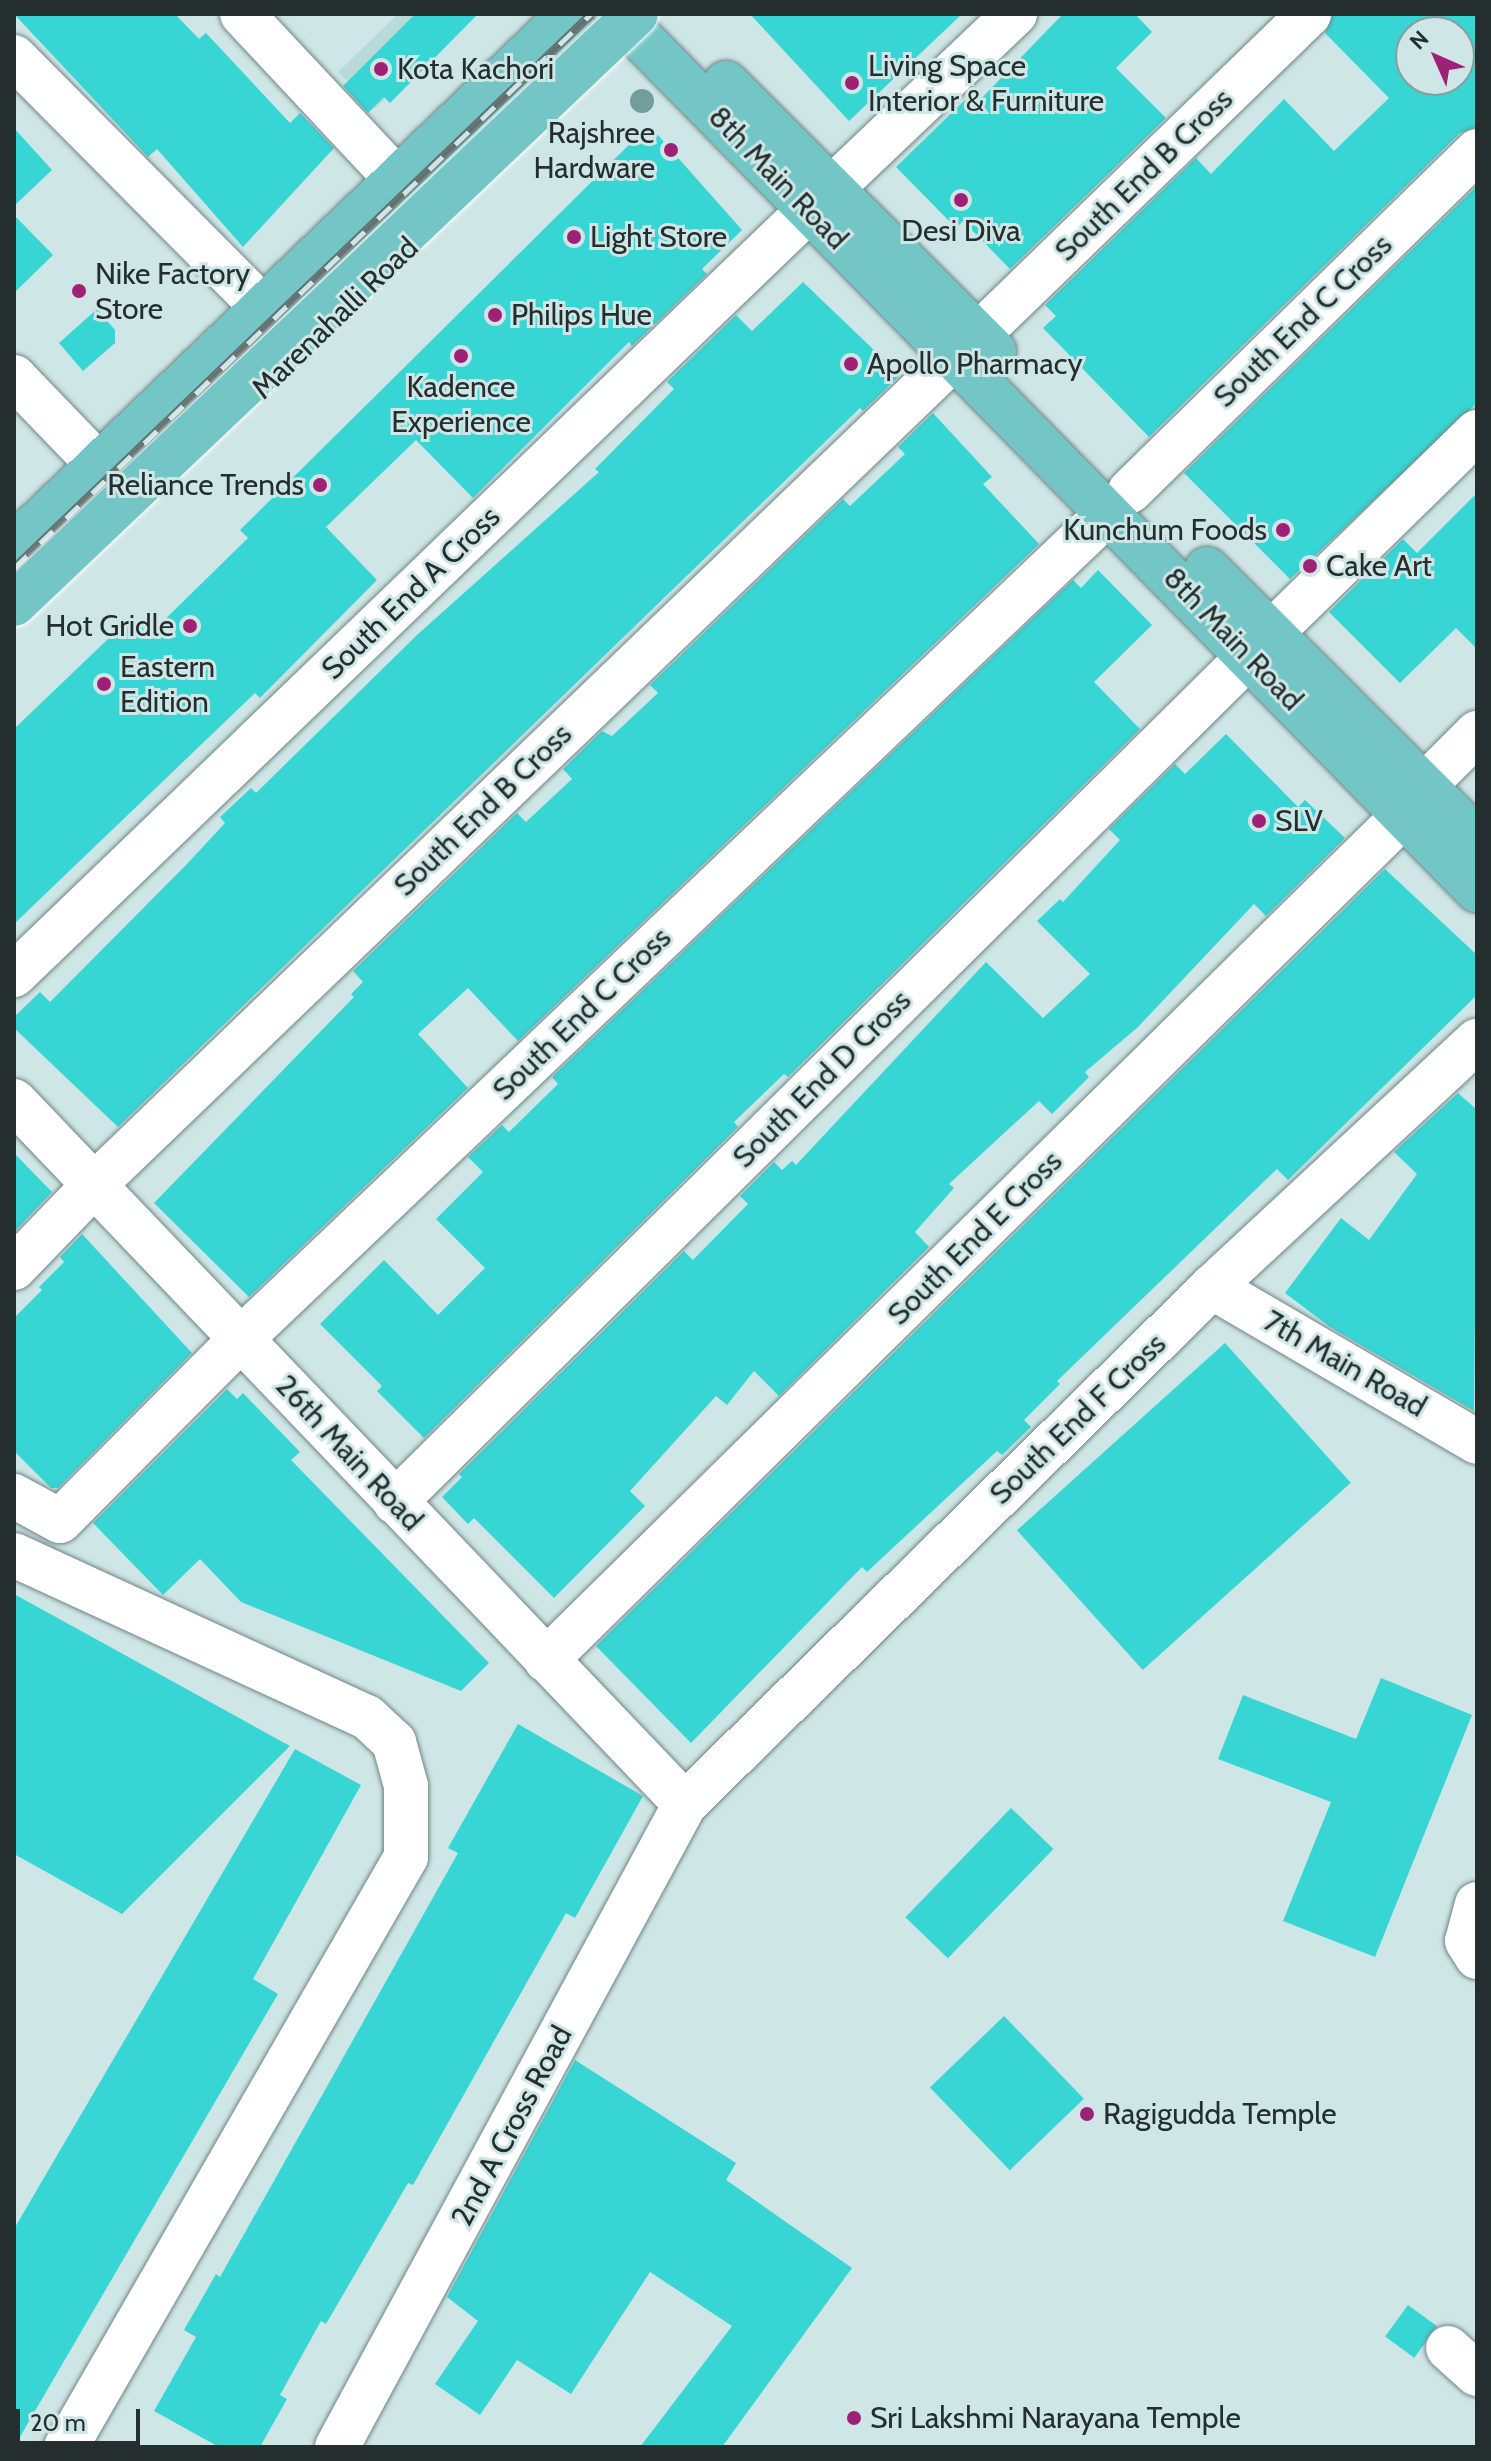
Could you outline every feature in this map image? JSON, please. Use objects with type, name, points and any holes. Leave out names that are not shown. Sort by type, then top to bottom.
[{"type":"main road","points":[[14,528],[548,14]]},
{"type":"main road","points":[[14,546],[570,14]]},
{"type":"main road","points":[[14,604],[640,18]]},
{"type":"main road","name":"8th Main Road","points":[[640,18],[1414,800],[1477,890]]},
{"type":"main road","name":"Marenahalli Road","points":[[14,623],[640,18]]},
{"type":"main road","name":"8th Main Road","points":[[1414,800],[1477,839]]},
{"type":"street","points":[[242,14],[387,169]]},
{"type":"street","name":"South End A Cross","points":[[14,975],[1015,14]]},
{"type":"street","name":"South End B Cross","points":[[14,1268],[94,1185],[1309,14]]},
{"type":"street","points":[[14,57],[252,297]]},
{"type":"street","name":"South End C Cross","points":[[14,1496],[60,1521],[241,1339],[1120,502],[1477,151]]},
{"type":"street","points":[[14,377],[89,455]]},
{"type":"street","name":"South End D Cross","points":[[395,1502],[1477,432]]},
{"type":"street","name":"South End E Cross","points":[[546,1660],[1414,800],[1477,733]]},
{"type":"street","name":"South End F Cross","points":[[685,1804],[1212,1287],[1477,1041]]},
{"type":"street","name":"26th Main Road","points":[[14,1101],[685,1804]]},
{"type":"street","name":"7th Main Road","points":[[1212,1287],[1477,1442]]},
{"type":"street","points":[[14,1555],[367,1717],[394,1742],[406,1786],[406,1857],[66,2447]]},
{"type":"street","name":"2nd A Cross Road","points":[[350,2442],[685,1804]]},
{"type":"street","points":[[1476,1956],[1467,1926],[1477,1904]]},
{"type":"shaded area","points":[[398,14],[472,14],[374,109],[338,72]]},
{"type":"building","points":[[14,14],[175,14],[199,39],[206,33],[290,123],[300,113],[334,148],[243,247],[157,149],[148,157]]},
{"type":"building","points":[[415,14],[478,14],[390,103],[384,97],[368,113],[343,86]]},
{"type":"building","points":[[750,14],[962,14],[849,121]]},
{"type":"building","points":[[1063,14],[1135,14],[1152,32],[1116,68],[1166,118],[1010,269],[963,221],[956,228],[896,167],[965,100],[973,107]]},
{"type":"building","points":[[1333,14],[1477,14],[1477,127],[1460,133],[1149,437],[1043,328],[1056,316],[1045,305],[1196,158],[1211,174],[1284,99],[1334,151],[1389,98],[1325,33]]},
{"type":"building","points":[[649,125],[742,230],[702,269],[707,274],[632,346],[629,342],[473,498],[416,440],[326,527],[377,580],[260,698],[255,693],[14,924],[14,729],[132,616],[150,634],[248,538],[240,530]]},
{"type":"building","points":[[14,128],[52,170],[14,206]]},
{"type":"building","points":[[1477,186],[1477,403],[1290,579],[1184,473]]},
{"type":"building","points":[[14,215],[53,255],[14,293]]},
{"type":"building","points":[[803,282],[900,375],[863,411],[860,408],[118,1127],[14,1028],[14,1017],[40,992],[50,1002],[225,823],[220,817],[251,788],[256,793],[417,635],[599,472],[595,469],[674,389],[667,382],[736,315],[752,331]]},
{"type":"building","points":[[97,309],[115,330],[115,343],[83,371],[59,343]]},
{"type":"building","points":[[933,413],[992,477],[983,484],[1039,544],[518,1041],[468,988],[418,1034],[468,1088],[249,1297],[154,1203],[354,997],[351,994],[363,982],[353,971],[517,813],[526,822],[572,779],[563,769],[602,731],[612,736],[658,693],[650,685],[843,499],[850,506],[905,454],[898,447]]},
{"type":"building","points":[[1477,493],[1477,649],[1456,628],[1400,683],[1329,612],[1403,539],[1417,553]]},
{"type":"building","points":[[1098,570],[1152,625],[1094,682],[1140,729],[788,1077],[784,1074],[734,1122],[738,1127],[424,1438],[377,1391],[382,1386],[320,1324],[384,1260],[438,1315],[485,1268],[436,1219],[483,1172],[468,1157],[502,1125],[509,1132],[558,1084],[552,1077],[1073,580],[1081,588]]},
{"type":"building","points":[[1226,734],[1298,807],[1305,800],[1345,838],[1266,916],[1254,904],[1138,1027],[1085,1072],[1089,1077],[1052,1114],[1039,1101],[949,1184],[954,1188],[915,1232],[929,1247],[779,1396],[754,1371],[727,1405],[716,1396],[630,1491],[645,1506],[554,1598],[474,1518],[468,1524],[442,1497],[462,1477],[459,1474],[684,1251],[693,1260],[748,1204],[740,1196],[774,1162],[782,1170],[792,1161],[796,1165],[986,962],[1043,1018],[1090,974],[1037,921],[1060,899],[1063,902],[1120,840],[1109,829],[1175,764],[1185,774]]},
{"type":"building","points":[[1385,869],[1477,955],[1477,995],[1288,1180],[1277,1169],[1057,1381],[1060,1384],[1024,1420],[1031,1427],[1002,1455],[997,1451],[867,1572],[862,1567],[691,1743],[596,1646]]},
{"type":"building","points":[[1458,1093],[1477,1110],[1474,1411],[1330,1327],[1285,1293],[1341,1218],[1369,1240],[1417,1174],[1394,1152]]},
{"type":"building","points":[[14,1153],[52,1192],[14,1232]]},
{"type":"building","points":[[82,1234],[192,1353],[58,1488],[51,1488],[14,1451],[14,1318],[42,1290],[39,1287],[64,1262],[60,1257]]},
{"type":"building","points":[[1225,1343],[1351,1483],[1143,1670],[1017,1530]]},
{"type":"building","points":[[227,1389],[237,1399],[243,1393],[300,1452],[291,1460],[489,1663],[461,1691],[241,1602],[200,1559],[163,1595],[93,1523]]},
{"type":"building","points":[[14,1594],[290,1746],[122,1914],[14,1854]]},
{"type":"building","points":[[1381,1678],[1472,1715],[1375,1957],[1283,1921],[1331,1802],[1218,1759],[1243,1695],[1356,1739]]},
{"type":"building","points":[[518,1724],[643,1796],[575,1918],[566,1913],[413,2185],[408,2183],[326,2324],[321,2321],[280,2395],[287,2399],[260,2447],[219,2447],[154,2411],[196,2337],[184,2330],[216,2274],[220,2277],[458,1853],[448,1848]]},
{"type":"building","points":[[295,1749],[361,1785],[253,1979],[278,1994],[14,2447],[14,2229]]},
{"type":"building","points":[[1011,1808],[1053,1849],[948,1958],[905,1917]]},
{"type":"building","points":[[1004,2016],[1084,2099],[1010,2170],[930,2088]]},
{"type":"building","points":[[575,2060],[736,2163],[726,2180],[852,2268],[722,2447],[640,2447],[732,2326],[650,2272],[571,2394],[517,2360],[480,2415],[435,2384],[478,2321],[447,2297]]},
{"type":"building","points":[[1408,2305],[1437,2326],[1414,2358],[1385,2337]]},
{"type":"railway","points":[[14,568],[591,14]]},
{"type":"railway","points":[[14,594],[621,14]]},
{"type":"place","name":"Kota Kachori","points":[[381,69]]},
{"type":"place","name":"Living Space Interior & Furniture","points":[[852,83]]},
{"type":"place","name":"Rajshree Hardware","points":[[671,150]]},
{"type":"place","name":"Desi Diva","points":[[961,200]]},
{"type":"place","name":"Light Store","points":[[574,237]]},
{"type":"place","name":"Nike Factory Store","points":[[79,291]]},
{"type":"place","name":"Philips Hue","points":[[495,315]]},
{"type":"place","name":"Kadence Experience","points":[[461,356]]},
{"type":"place","name":"Apollo Pharmacy","points":[[851,364]]},
{"type":"place","name":"Reliance Trends","points":[[320,485]]},
{"type":"place","name":"Kunchum Foods","points":[[1283,530]]},
{"type":"place","name":"Cake Art","points":[[1310,566]]},
{"type":"place","name":"Hot Gridle","points":[[190,626]]},
{"type":"place","name":"Eastern Edition","points":[[104,684]]},
{"type":"place","name":"SLV","points":[[1259,821]]},
{"type":"place","name":"Ragigudda Temple","points":[[1087,2114]]},
{"type":"place","name":"Sri Lakshmi Narayana Temple","points":[[854,2418]]}]
